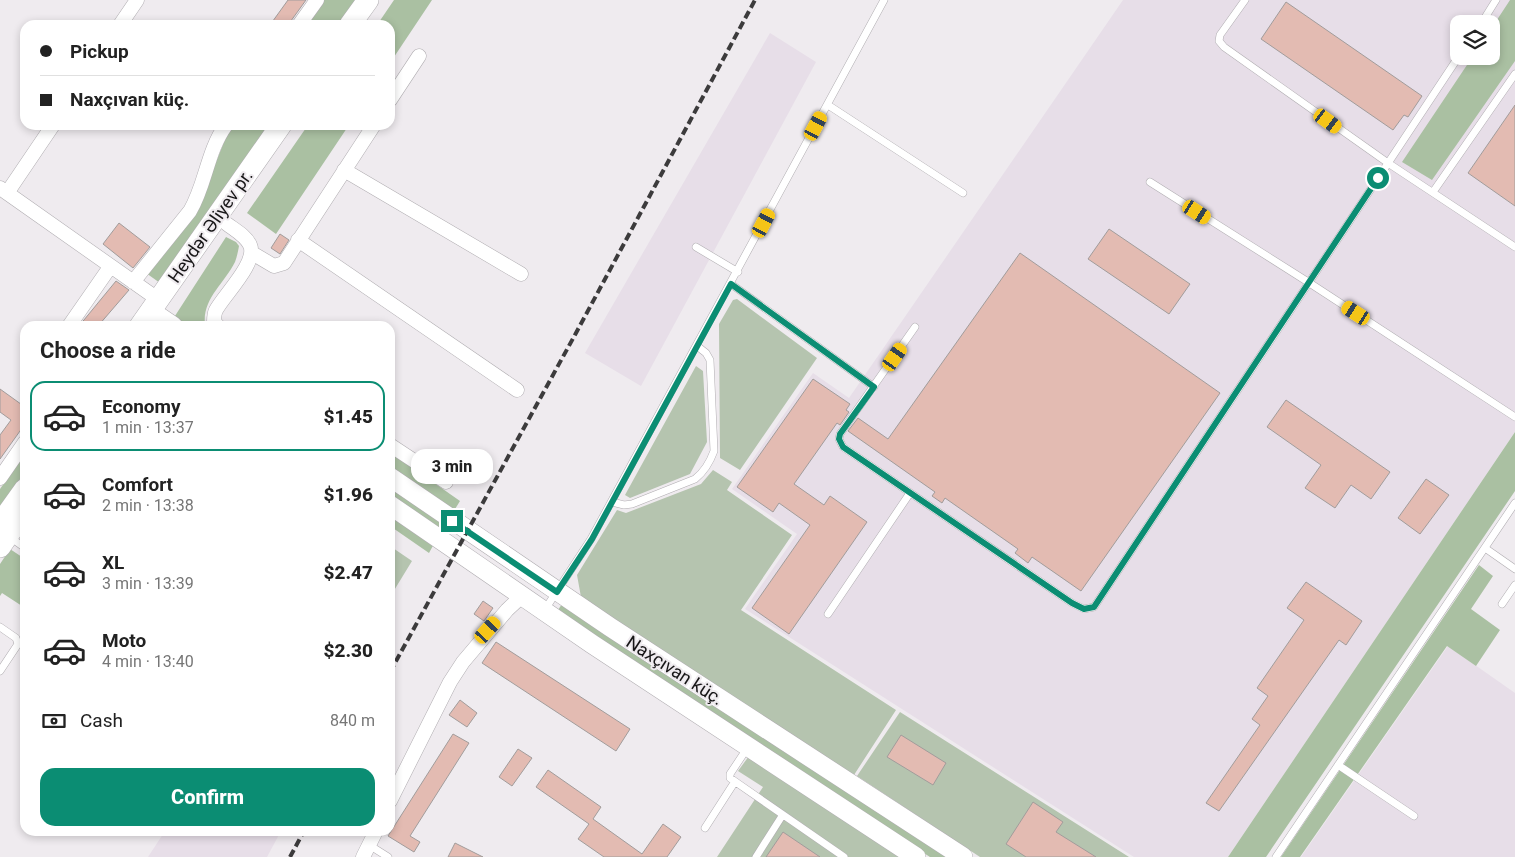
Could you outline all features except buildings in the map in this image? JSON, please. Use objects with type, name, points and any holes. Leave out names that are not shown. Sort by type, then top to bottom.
[{"type":"main road","points":[[354,20],[368,0]]},
{"type":"main road","points":[[368,20],[382,0]]},
{"type":"main road","name":"Heydər Əliyev pr.","points":[[156,318],[278,130]]},
{"type":"main road","name":"Heydər Əliyev pr.","points":[[156,318],[227,224],[292,130]]},
{"type":"main road","name":"Naxçıvan küç.","points":[[395,481],[557,592],[963,857]]},
{"type":"main road","points":[[13,527],[20,505]]},
{"type":"main road","name":"Naxçıvan küç.","points":[[395,508],[543,611],[916,857]]},
{"type":"street","points":[[123,20],[137,0]]},
{"type":"street","points":[[303,20],[317,0]]},
{"type":"street","points":[[395,92],[419,56]]},
{"type":"street","points":[[49,130],[3,191],[133,282],[156,318]]},
{"type":"street","points":[[133,282],[197,200],[215,142],[223,130]]},
{"type":"street","points":[[252,253],[274,266],[284,263],[371,130]]},
{"type":"street","points":[[344,170],[521,274]]},
{"type":"street","points":[[214,321],[215,312],[246,267],[252,253],[247,240],[227,224]]},
{"type":"street","points":[[298,240],[517,390]]},
{"type":"street","points":[[73,321],[110,267]]},
{"type":"street","points":[[395,448],[446,482]]},
{"type":"street","points":[[0,478],[20,449]]},
{"type":"street","points":[[395,791],[450,682],[463,662],[495,623],[522,596]]},
{"type":"street","points":[[366,851],[374,836]]},
{"type":"lane","points":[[543,611],[592,539],[884,0]]},
{"type":"lane","points":[[1245,0],[1220,35],[1219,42],[1224,47],[1388,163],[1515,247]]},
{"type":"lane","points":[[1486,15],[1496,0]]},
{"type":"lane","points":[[916,327],[840,434],[839,439],[843,447],[1072,603],[1084,609],[1094,607],[1453,65]]},
{"type":"lane","points":[[1433,192],[1515,74]]},
{"type":"lane","points":[[828,105],[963,193]]},
{"type":"lane","points":[[1150,182],[1515,417]]},
{"type":"lane","points":[[696,247],[738,272]]},
{"type":"lane","points":[[731,284],[874,387]]},
{"type":"lane","points":[[612,502],[624,505],[632,504],[695,479],[701,474],[712,458],[714,451],[710,360],[706,353],[697,346]]},
{"type":"lane","points":[[828,614],[910,493]]},
{"type":"lane","points":[[1276,857],[1515,503]]},
{"type":"lane","points":[[13,527],[20,539]]},
{"type":"lane","points":[[1485,548],[1515,569]]},
{"type":"lane","points":[[1502,604],[1515,585]]},
{"type":"lane","points":[[0,627],[16,638],[18,644],[0,671]]},
{"type":"lane","points":[[748,747],[730,774],[730,778],[782,816],[844,857]]},
{"type":"lane","points":[[1338,765],[1414,816]]},
{"type":"lane","points":[[705,828],[734,782]]},
{"type":"lane","points":[[756,857],[782,816]]},
{"type":"lane","points":[[366,851],[388,857]]},
{"type":"shaded area","points":[[1123,0],[1515,0],[1515,432],[1228,857],[1134,857],[745,609],[797,534],[732,489],[813,373],[849,398]]},
{"type":"shaded area","points":[[770,33],[816,62],[641,386],[585,353]]},
{"type":"shaded area","points":[[1448,646],[1515,693],[1515,857],[1301,857]]},
{"type":"shaded area","points":[[162,836],[278,836],[267,857],[148,857]]},
{"type":"green space","points":[[324,0],[358,0],[344,20],[310,20]]},
{"type":"green space","points":[[394,0],[432,0],[395,56],[395,20],[380,20]]},
{"type":"green space","points":[[1510,0],[1515,0],[1515,61],[1432,180],[1402,162],[1467,65],[1500,65],[1500,15]]},
{"type":"green space","points":[[231,130],[267,130],[160,283],[146,273],[200,202],[226,137]]},
{"type":"green space","points":[[305,130],[346,130],[276,234],[247,213]]},
{"type":"green space","points":[[226,237],[236,242],[239,246],[235,262],[210,299],[205,321],[176,321],[173,319]]},
{"type":"green space","points":[[737,299],[817,358],[740,470],[720,458],[719,324],[733,300]]},
{"type":"green space","points":[[696,366],[703,371],[707,442],[690,474],[630,498],[625,495]]},
{"type":"green space","points":[[1515,432],[1515,491],[1266,857],[1228,857]]},
{"type":"green space","points":[[395,456],[460,501],[452,514],[395,474]]},
{"type":"green space","points":[[20,460],[20,479],[0,508],[0,489]]},
{"type":"green space","points":[[713,470],[732,482],[727,490],[792,535],[741,610],[896,710],[854,775],[581,597],[577,575],[617,510],[626,513],[701,484]]},
{"type":"green space","points":[[395,488],[446,524],[439,533],[395,502]]},
{"type":"green space","points":[[395,514],[435,542],[429,553],[395,529]]},
{"type":"green space","points":[[10,549],[20,556],[20,605],[2,593],[0,596],[0,564]]},
{"type":"green space","points":[[395,549],[412,561],[395,589]]},
{"type":"green space","points":[[1479,565],[1493,576],[1471,609],[1500,630],[1476,666],[1447,646],[1300,857],[1281,857]]},
{"type":"green space","points":[[562,604],[951,857],[930,857],[556,613]]},
{"type":"green space","points":[[900,712],[1129,857],[980,857],[857,776]]},
{"type":"green space","points":[[749,756],[902,857],[717,857],[763,787],[738,771]]},
{"type":"railway","points":[[395,663],[576,333],[755,0]]},
{"type":"railway","points":[[290,857],[301,836]]},
{"type":"route","points":[[452,521],[557,592],[592,539],[731,284],[874,387],[840,434],[839,439],[843,447],[1072,603],[1084,609],[1094,607],[1378,178]]}]
